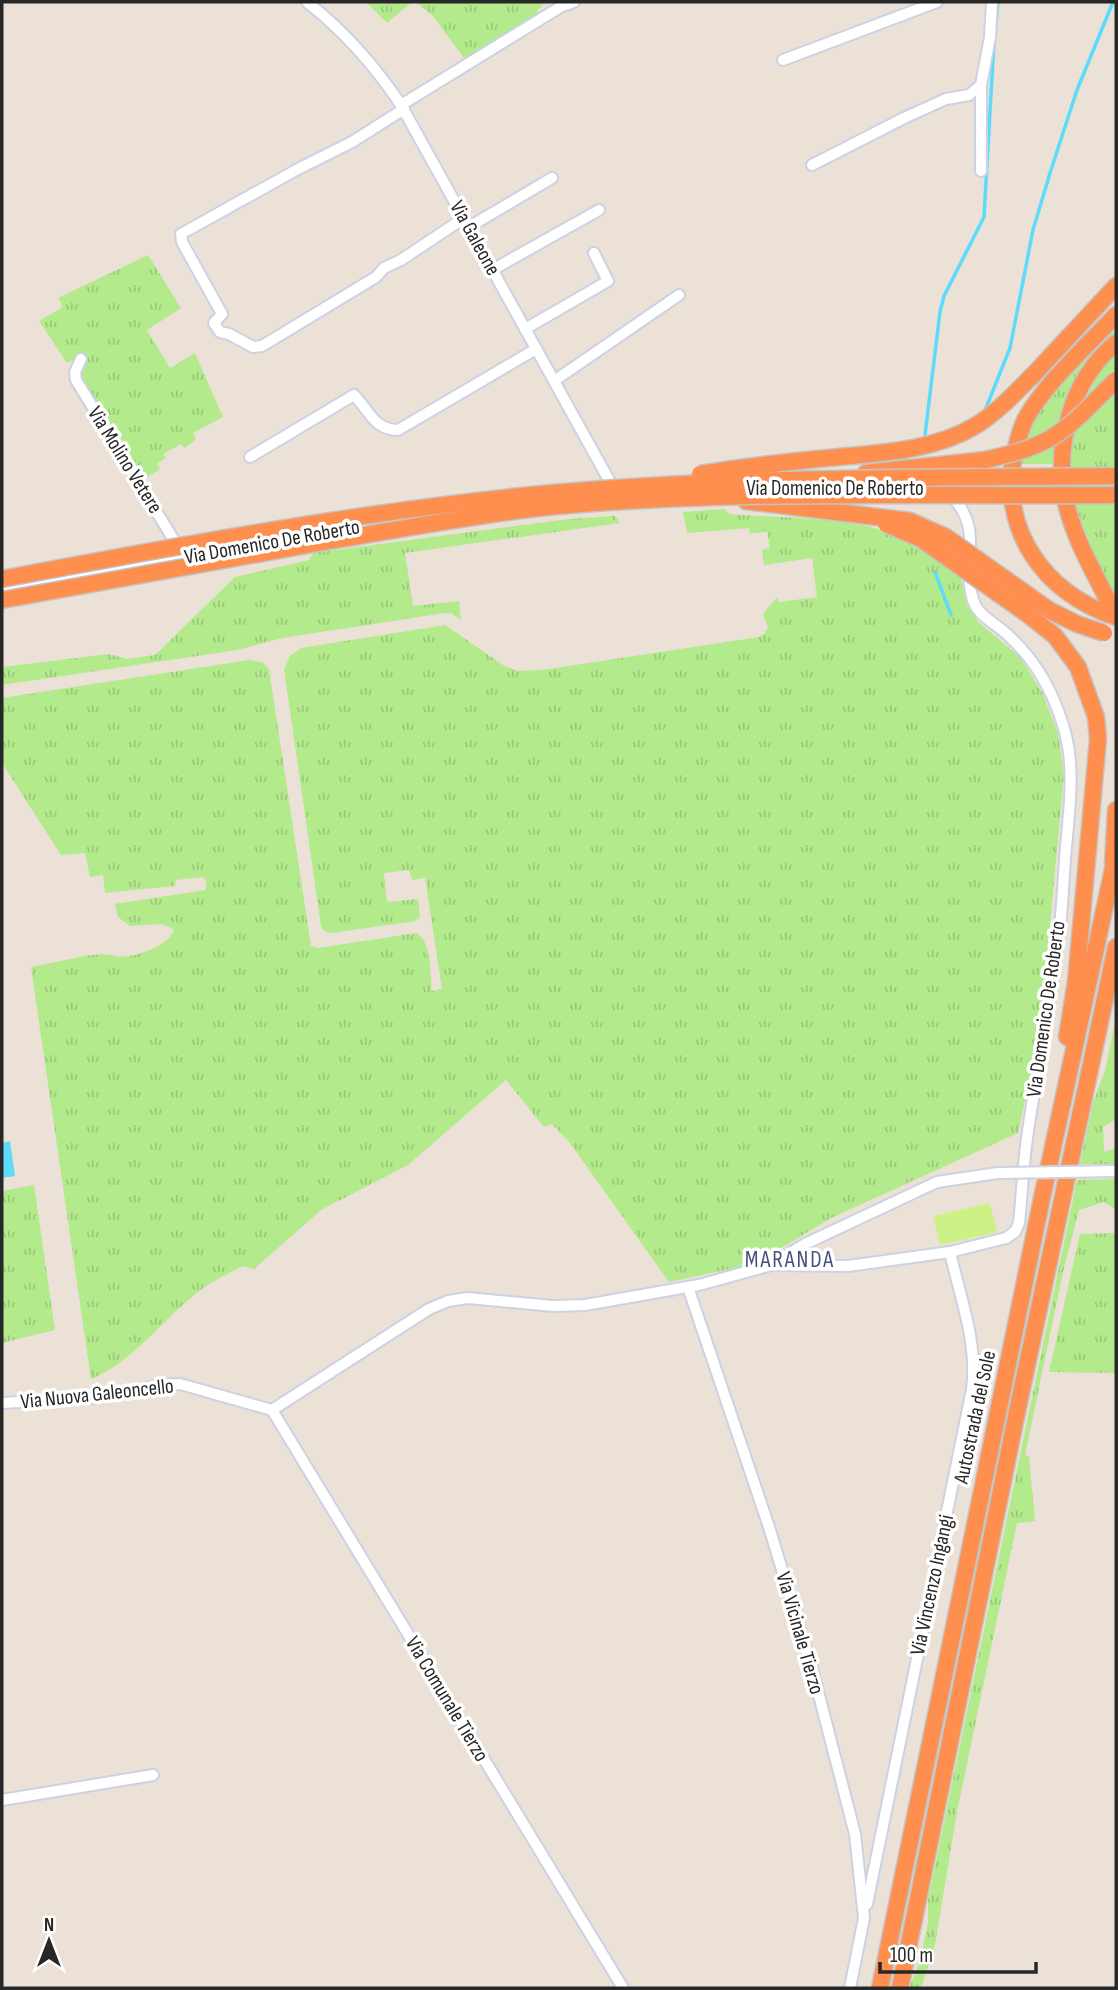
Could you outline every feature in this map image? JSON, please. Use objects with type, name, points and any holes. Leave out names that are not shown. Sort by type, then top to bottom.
[{"type":"highway","points":[[589,490],[760,465],[912,449],[947,439],[974,427],[998,411],[1116,286]]},
{"type":"highway","points":[[1116,314],[1042,394],[1024,421],[1011,470],[1013,507],[1020,533],[1030,552],[1046,574],[1068,594],[1089,606],[1116,616]]},
{"type":"highway","points":[[1116,343],[1089,371],[1076,396],[1062,446],[1060,468],[1062,490],[1075,534],[1116,616]]},
{"type":"highway","points":[[826,479],[985,460],[1021,452],[1051,438],[1116,380]]},
{"type":"highway","points":[[2,579],[121,556],[419,508],[589,490],[706,482],[1116,476]]},
{"type":"highway","points":[[2,600],[467,517],[547,508],[706,496],[1116,495]]},
{"type":"highway","points":[[706,496],[910,521],[946,537],[1049,610],[1076,624],[1116,636]]},
{"type":"highway","points":[[861,515],[921,539],[1055,636],[1078,667],[1096,718],[1098,739],[1076,981],[1041,1198]]},
{"type":"highway","points":[[1112,877],[1116,810]]},
{"type":"highway","name":"Autostrada del Sole","points":[[880,1988],[1041,1198],[1116,855]]},
{"type":"highway","name":"Autostrada del Sole","points":[[900,1988],[1018,1407],[1116,947]]},
{"type":"highway","points":[[1102,1017],[1116,967]]},
{"type":"street","name":"Via Galeone","points":[[307,2],[330,20],[378,72],[402,107],[617,495]]},
{"type":"street","points":[[552,178],[384,268],[376,277],[262,346],[253,347],[220,332],[215,326],[214,323],[222,314],[182,242],[181,234],[352,142],[402,107],[562,6],[574,2]]},
{"type":"street","points":[[783,60],[937,2]]},
{"type":"street","points":[[981,172],[981,85],[990,37],[992,2]]},
{"type":"street","points":[[812,165],[946,99],[969,95],[981,85]]},
{"type":"street","points":[[492,270],[599,210]]},
{"type":"street","points":[[525,329],[608,281],[594,253]]},
{"type":"street","points":[[554,381],[679,295]]},
{"type":"street","points":[[250,457],[354,395],[378,425],[386,430],[398,430],[536,349]]},
{"type":"street","name":"Via Molino Vetere","points":[[81,359],[75,372],[76,380],[185,558]]},
{"type":"street","name":"Via Domenico De Roberto","points":[[2,591],[407,519],[617,495],[802,486],[934,488],[950,494],[959,503],[968,523],[972,547],[973,601],[980,612],[1010,636],[1048,685],[1066,736],[1070,769],[1070,800],[1058,943],[1027,1139],[1019,1223],[1015,1232],[1006,1238],[950,1252]]},
{"type":"street","points":[[771,1265],[805,1244],[937,1182],[998,1173],[1116,1171]]},
{"type":"street","points":[[272,1410],[429,1309],[448,1301],[468,1298],[553,1306],[585,1305],[615,1302],[688,1287],[771,1265],[848,1266],[950,1252]]},
{"type":"street","name":"Via Vincenzo Ingangi","points":[[864,1917],[972,1389],[972,1347],[950,1252]]},
{"type":"street","name":"Via Vicinale Tierzo","points":[[688,1287],[769,1527],[813,1672],[855,1834],[864,1917],[850,1988]]},
{"type":"street","name":"Via Nuova Galeoncello","points":[[2,1403],[104,1397],[160,1385],[180,1384],[272,1410]]},
{"type":"street","name":"Via Comunale Tierzo","points":[[272,1410],[622,1988]]},
{"type":"street","points":[[2,1800],[153,1775]]},
{"type":"green space","points":[[366,2],[412,2],[387,23]]},
{"type":"green space","points":[[416,2],[545,2],[537,11],[538,17],[467,62],[432,15]]},
{"type":"green space","points":[[148,255],[181,308],[147,330],[170,368],[195,353],[223,417],[193,433],[196,440],[184,448],[181,444],[163,454],[166,458],[157,464],[160,469],[144,479],[81,376],[78,368],[86,362],[82,355],[67,363],[39,321],[63,307],[58,298]]},
{"type":"green space","points":[[1116,322],[1116,598],[1106,581],[1076,509],[1067,464],[1019,464],[1034,417],[1055,387]]},
{"type":"green space","points":[[724,509],[730,514],[851,523],[897,535],[917,545],[961,578],[967,605],[978,622],[1020,657],[1042,692],[1058,733],[1064,775],[1045,979],[1035,1054],[1018,1133],[831,1218],[768,1256],[761,1249],[752,1253],[753,1264],[669,1282],[570,1143],[552,1124],[544,1127],[506,1080],[408,1165],[321,1210],[254,1269],[243,1266],[209,1284],[137,1349],[91,1379],[31,967],[93,955],[129,956],[156,947],[172,934],[174,929],[161,924],[130,926],[118,917],[115,904],[206,890],[206,880],[203,877],[176,880],[175,886],[105,893],[103,875],[90,877],[85,853],[61,855],[2,763],[2,698],[250,660],[262,662],[269,669],[311,946],[318,948],[416,933],[428,950],[432,991],[442,989],[425,878],[412,880],[409,870],[384,873],[387,902],[418,899],[420,917],[416,921],[331,933],[324,931],[321,926],[284,669],[290,656],[301,648],[445,625],[506,667],[519,671],[542,670],[759,637],[768,627],[763,614],[777,597],[779,602],[817,597],[812,558],[764,565],[762,550],[770,548],[767,531],[750,534],[749,528],[687,533],[683,512]]},
{"type":"green space","points":[[615,516],[620,523],[405,553],[413,606],[459,601],[461,620],[451,613],[445,613],[282,638],[237,650],[2,685],[2,667],[109,654],[127,659],[155,655],[235,577],[309,560],[313,553],[569,519]]},
{"type":"green space","points":[[1116,1017],[1116,1119],[1103,1127],[1104,1152],[1116,1148],[1116,1164],[1080,1164],[1093,1102],[1105,1071]]},
{"type":"green space","points":[[1116,1179],[1116,1210],[1104,1202],[1079,1210],[1063,1272],[1025,1455],[1029,1456],[1035,1521],[1017,1523],[957,1812],[935,1945],[921,1988],[909,1988],[919,1964],[928,1924],[928,1900],[1077,1180]]},
{"type":"green space","points":[[34,1185],[55,1330],[2,1343],[2,1191]]},
{"type":"green space","points":[[990,1203],[997,1232],[940,1245],[933,1216]]},
{"type":"green space","points":[[1116,1233],[1116,1373],[1049,1372],[1080,1234]]},
{"type":"water","points":[[10,1141],[15,1176],[2,1178],[2,1143]]},
{"type":"waterway","points":[[996,24],[998,2]]},
{"type":"waterway","points":[[984,413],[1010,348],[1033,230],[1050,173],[1077,90],[1113,2]]},
{"type":"waterway","points":[[925,435],[944,296],[984,217],[994,42]]},
{"type":"waterway","points":[[935,572],[951,615]]},
{"type":"district","name":"MARANDA","points":[[790,1260]]}]
